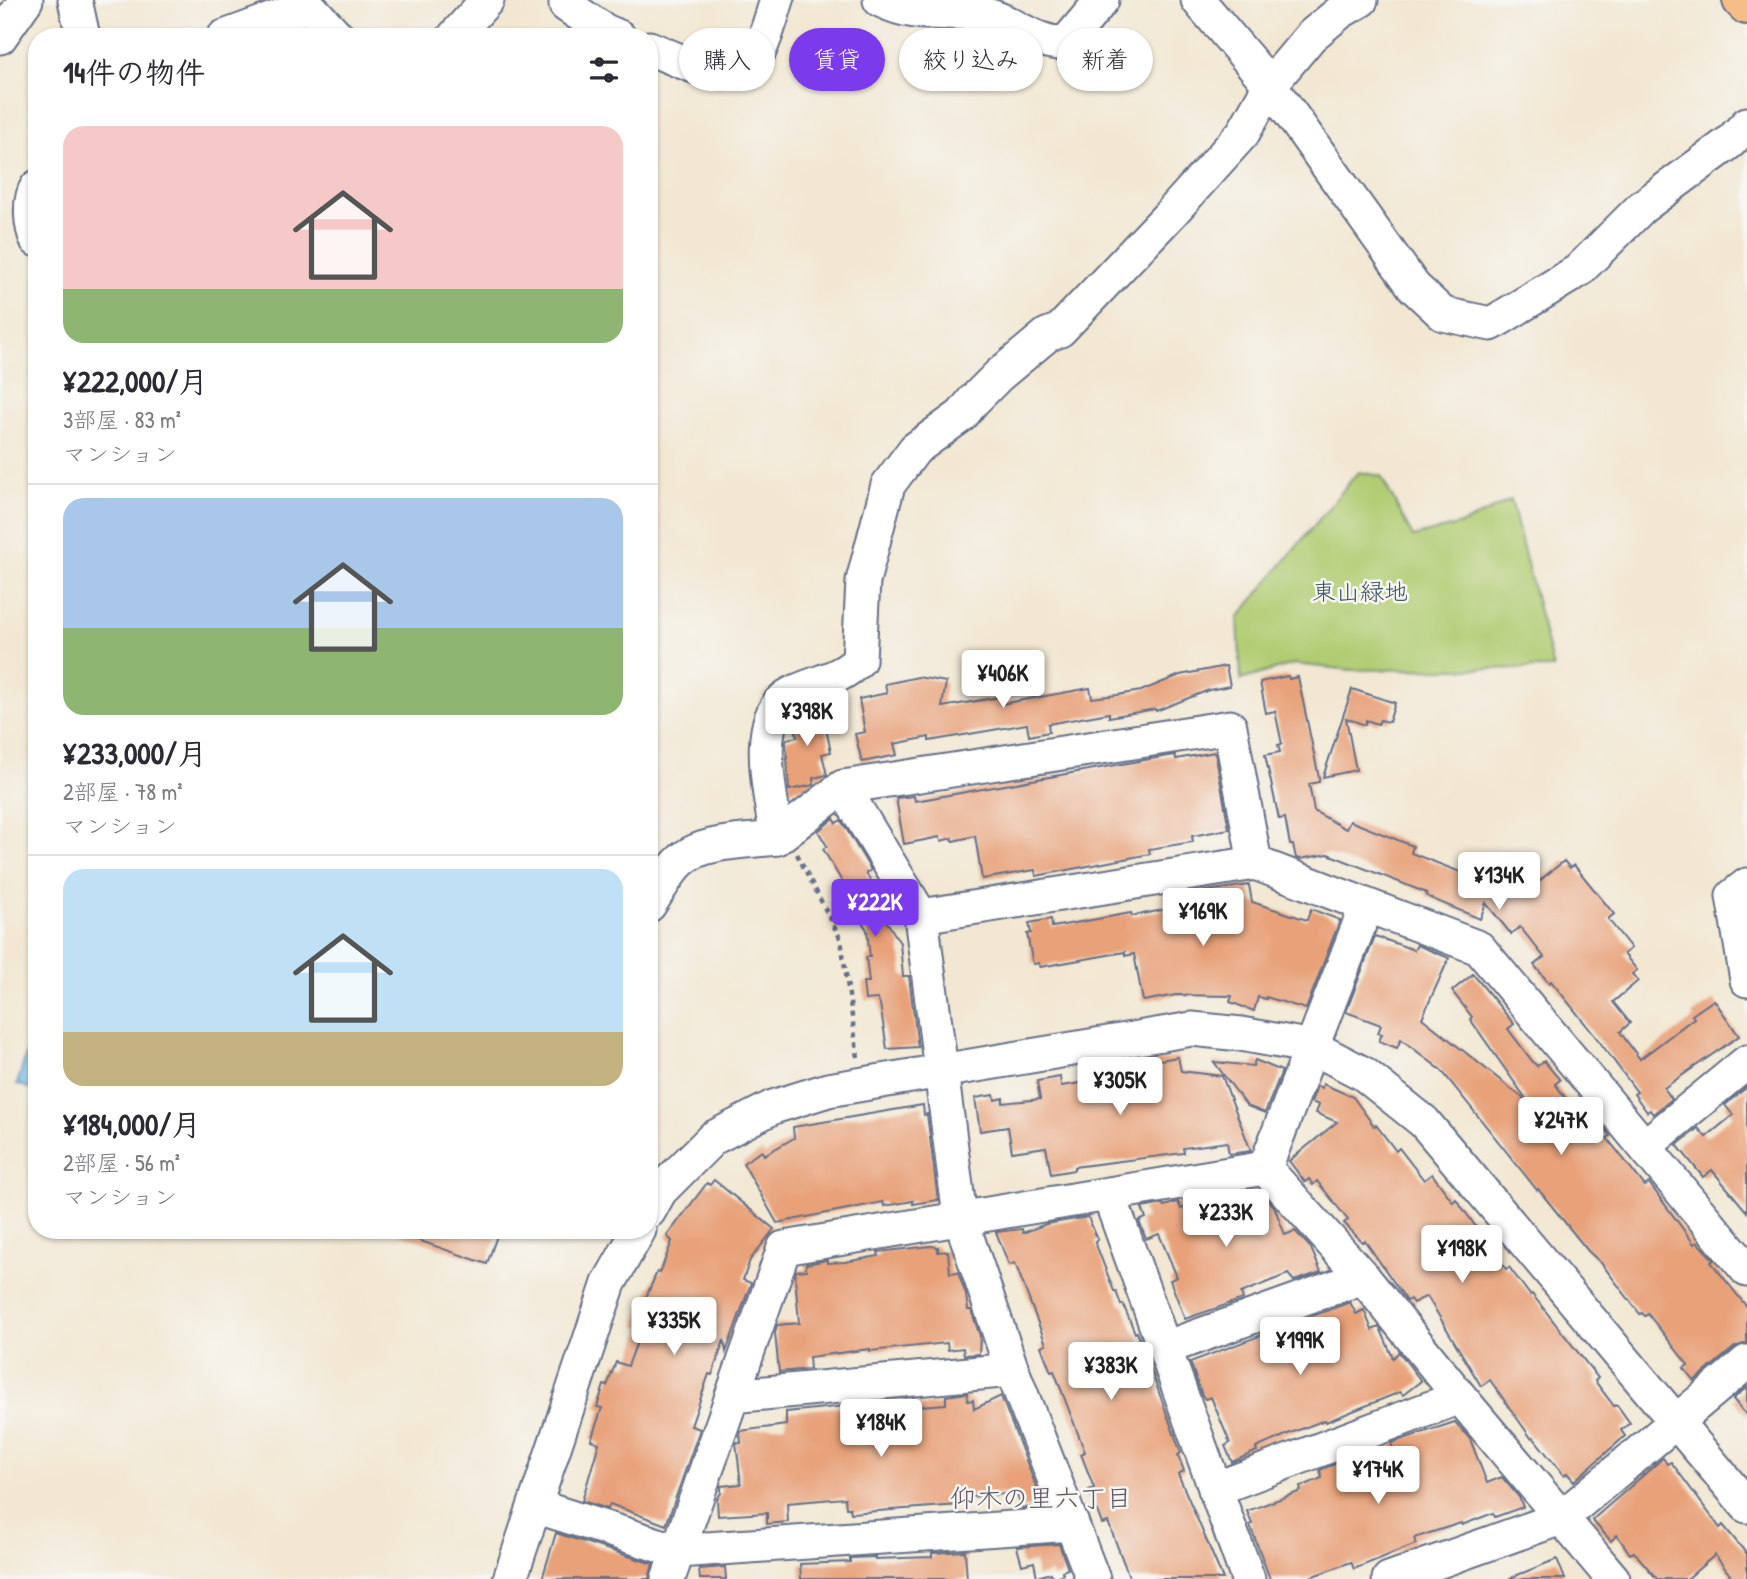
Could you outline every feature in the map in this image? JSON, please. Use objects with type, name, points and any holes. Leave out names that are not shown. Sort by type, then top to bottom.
[{"type":"main road","points":[[1742,0],[1747,5]]},
{"type":"street","points":[[0,37],[26,0]]},
{"type":"street","points":[[75,0],[81,28]]},
{"type":"street","points":[[462,28],[486,0]]},
{"type":"street","points":[[566,0],[566,5],[600,28]]},
{"type":"street","points":[[658,51],[715,73],[736,72],[756,58],[777,0]]},
{"type":"street","points":[[880,0],[919,13],[983,14],[1052,44],[1066,43],[1102,0]]},
{"type":"street","points":[[1198,0],[1270,85],[1414,287],[1443,314],[1490,324],[1578,271],[1642,207],[1730,142],[1747,124]]},
{"type":"street","points":[[781,835],[765,737],[781,701],[790,694],[840,676],[859,660],[863,581],[888,485],[915,449],[962,415],[999,375],[1047,335],[1060,330],[1243,133],[1270,85],[1311,36],[1340,12],[1361,0]]},
{"type":"street","points":[[249,28],[295,11],[304,1],[330,28]]},
{"type":"street","points":[[658,892],[673,869],[690,853],[725,843],[781,835],[843,788],[1230,727],[1255,863]]},
{"type":"street","points":[[843,788],[921,916],[960,1217],[1012,1370],[1093,1579]]},
{"type":"street","points":[[921,916],[1255,863],[1479,948],[1747,1270]]},
{"type":"street","points":[[1747,884],[1733,896],[1747,980]]},
{"type":"street","points":[[1265,1168],[1366,906]]},
{"type":"street","points":[[658,1195],[713,1138],[773,1107],[828,1090],[1192,1029],[1241,1034],[1312,1047],[1364,1074],[1424,1122],[1747,1506]]},
{"type":"street","points":[[1645,1146],[1747,1062]]},
{"type":"street","points":[[672,1565],[784,1248],[1265,1168]]},
{"type":"street","points":[[1265,1168],[1363,1277],[1613,1579]]},
{"type":"street","points":[[1109,1195],[1248,1579]]},
{"type":"street","points":[[510,1579],[610,1283],[634,1239]]},
{"type":"street","points":[[1165,1348],[1363,1277]]},
{"type":"street","points":[[1389,1579],[1561,1518],[1747,1362]]},
{"type":"street","points":[[732,1396],[1012,1370]]},
{"type":"street","points":[[1215,1489],[1460,1397]]},
{"type":"street","points":[[535,1506],[672,1565],[1072,1524]]},
{"type":"path","points":[[781,835],[841,940],[862,1083]]},
{"type":"green space","name":"東山緑地","points":[[1358,472],[1381,476],[1413,537],[1465,523],[1511,500],[1553,668],[1352,670],[1293,664],[1241,680],[1238,618]]},
{"type":"water","points":[[28,1048],[28,1088],[17,1084]]},
{"type":"building","points":[[1226,666],[1230,686],[1209,690],[1156,711],[1155,709],[1109,717],[1109,713],[1048,724],[1049,732],[1029,736],[1027,724],[929,741],[929,737],[894,744],[897,755],[862,762],[855,734],[865,732],[859,699],[887,693],[885,684],[918,677],[946,682],[942,707],[1000,697],[1001,704],[1090,688],[1092,698],[1117,695],[1141,691],[1180,675]]},
{"type":"building","points":[[1288,676],[1289,679],[1298,677],[1319,778],[1319,782],[1309,784],[1314,811],[1346,829],[1350,821],[1413,846],[1411,853],[1512,892],[1519,887],[1524,893],[1564,861],[1570,868],[1574,865],[1614,914],[1608,919],[1631,948],[1624,954],[1637,970],[1632,974],[1638,981],[1613,1002],[1630,1023],[1620,1032],[1640,1059],[1714,1000],[1739,1036],[1664,1088],[1672,1099],[1653,1114],[1650,1110],[1647,1112],[1634,1094],[1637,1092],[1599,1041],[1551,981],[1549,983],[1534,965],[1544,957],[1520,927],[1511,934],[1486,903],[1480,919],[1430,898],[1427,893],[1328,854],[1296,858],[1293,845],[1290,845],[1285,818],[1279,819],[1265,755],[1280,752],[1278,745],[1282,744],[1275,711],[1266,713],[1260,682]]},
{"type":"building","points":[[1352,689],[1395,703],[1389,722],[1380,720],[1378,724],[1366,720],[1365,725],[1346,718],[1356,770],[1323,777]]},
{"type":"building","points":[[818,704],[821,705],[831,752],[822,754],[827,775],[813,778],[814,785],[789,790],[786,742],[787,739],[797,737],[793,717]]},
{"type":"building","points":[[1215,752],[1229,829],[1192,836],[1193,842],[1149,849],[1150,854],[1036,876],[1035,870],[982,879],[975,836],[953,841],[952,838],[941,841],[940,837],[904,844],[896,798],[914,796],[915,801],[1150,759],[1175,755],[1176,759]]},
{"type":"building","points":[[834,818],[836,823],[841,820],[871,870],[866,873],[887,908],[881,912],[900,943],[903,976],[909,976],[918,1047],[887,1049],[880,1004],[877,999],[865,1000],[863,982],[869,982],[866,957],[870,957],[867,930],[855,910],[858,909],[823,849],[827,846],[818,831]]},
{"type":"building","points":[[1249,885],[1252,902],[1307,920],[1311,909],[1340,920],[1306,1009],[1266,997],[1258,997],[1254,1011],[1230,1002],[1232,996],[1176,995],[1143,1001],[1134,954],[1125,956],[1125,952],[1040,967],[1039,963],[1033,964],[1027,934],[1031,933],[1029,923],[1051,919],[1052,927],[1131,913],[1132,916],[1173,908],[1171,896]]},
{"type":"building","points":[[1375,936],[1414,950],[1417,945],[1449,958],[1422,1018],[1529,1103],[1452,991],[1473,974],[1514,1024],[1508,1029],[1533,1062],[1537,1066],[1544,1061],[1560,1080],[1555,1084],[1581,1118],[1586,1123],[1593,1118],[1598,1121],[1610,1136],[1607,1138],[1645,1186],[1649,1183],[1694,1244],[1697,1242],[1714,1260],[1711,1262],[1747,1307],[1747,1343],[1735,1347],[1694,1381],[1684,1368],[1688,1365],[1648,1314],[1640,1314],[1441,1070],[1401,1039],[1397,1048],[1379,1041],[1382,1034],[1378,1033],[1381,1025],[1346,1012]]},
{"type":"building","points":[[1178,1057],[1181,1071],[1222,1076],[1251,1151],[1229,1154],[1227,1142],[1183,1148],[1184,1153],[1074,1167],[1074,1170],[1051,1174],[1046,1147],[1012,1152],[1008,1127],[980,1131],[975,1098],[994,1095],[995,1100],[1003,1098],[1003,1103],[1040,1099],[1037,1081],[1060,1077],[1061,1086],[1113,1078],[1112,1072],[1120,1071],[1119,1067]]},
{"type":"building","points":[[1255,1060],[1282,1071],[1265,1113],[1247,1106],[1214,1062],[1253,1066]]},
{"type":"building","points":[[1323,1084],[1353,1097],[1374,1126],[1376,1125],[1396,1151],[1399,1148],[1424,1180],[1432,1174],[1453,1202],[1456,1199],[1506,1269],[1509,1267],[1530,1295],[1532,1294],[1598,1378],[1595,1381],[1630,1423],[1621,1430],[1625,1436],[1574,1481],[1567,1473],[1564,1476],[1533,1437],[1531,1438],[1490,1380],[1481,1386],[1427,1296],[1413,1303],[1410,1299],[1407,1301],[1365,1241],[1362,1242],[1344,1223],[1348,1220],[1317,1181],[1313,1185],[1309,1179],[1305,1182],[1289,1161],[1337,1122],[1316,1113],[1319,1105],[1311,1102],[1317,1086],[1322,1088]]},
{"type":"building","points":[[1747,1087],[1747,1212],[1712,1170],[1703,1177],[1677,1145],[1698,1128],[1706,1137],[1733,1115],[1725,1105]]},
{"type":"building","points":[[923,1105],[924,1115],[927,1114],[938,1200],[884,1206],[883,1202],[777,1223],[743,1163],[762,1151],[764,1155],[794,1138],[793,1127]]},
{"type":"building","points":[[714,1180],[774,1229],[750,1260],[743,1280],[751,1283],[726,1352],[724,1340],[712,1375],[709,1374],[691,1426],[700,1429],[666,1525],[610,1504],[608,1509],[582,1501],[599,1443],[591,1440],[602,1408],[597,1407],[604,1385],[607,1386],[616,1362],[628,1366],[642,1328],[636,1326],[642,1306],[657,1272],[660,1273],[672,1241],[667,1236],[707,1183],[710,1185]]},
{"type":"building","points":[[1259,1191],[1274,1206],[1285,1235],[1295,1231],[1311,1248],[1321,1272],[1294,1281],[1288,1274],[1241,1293],[1243,1299],[1185,1319],[1170,1280],[1177,1277],[1159,1234],[1146,1239],[1139,1221],[1146,1218],[1142,1208],[1178,1202],[1181,1209],[1210,1197],[1223,1195],[1226,1204]]},
{"type":"building","points":[[1088,1217],[1114,1291],[1121,1305],[1123,1304],[1135,1333],[1137,1332],[1181,1453],[1178,1455],[1184,1471],[1178,1474],[1223,1579],[1130,1579],[1108,1522],[1102,1524],[1089,1490],[1094,1488],[1081,1454],[1085,1452],[1054,1371],[1051,1372],[1041,1346],[1046,1344],[1015,1263],[1009,1265],[996,1232],[1022,1229],[1023,1233],[1046,1224]]},
{"type":"building","points":[[414,1239],[496,1239],[487,1264]]},
{"type":"building","points":[[938,1247],[938,1252],[948,1251],[950,1273],[958,1272],[968,1310],[971,1310],[980,1336],[979,1354],[964,1355],[963,1348],[948,1350],[947,1343],[870,1349],[809,1357],[810,1369],[779,1372],[775,1333],[777,1325],[799,1323],[796,1271],[806,1270],[806,1264],[827,1260],[827,1263],[845,1262],[879,1256],[878,1252]]},
{"type":"building","points":[[1350,1302],[1356,1314],[1364,1310],[1372,1330],[1379,1327],[1393,1358],[1399,1352],[1421,1381],[1403,1395],[1400,1392],[1326,1422],[1325,1420],[1288,1434],[1232,1462],[1225,1446],[1230,1443],[1211,1397],[1205,1399],[1202,1395],[1190,1362]]},
{"type":"building","points":[[1747,1387],[1747,1416],[1733,1399]]},
{"type":"building","points":[[967,1393],[968,1401],[973,1400],[974,1409],[1001,1396],[1044,1507],[1022,1508],[1016,1493],[958,1498],[959,1505],[851,1513],[850,1508],[846,1508],[845,1498],[787,1503],[788,1522],[767,1524],[767,1513],[718,1516],[717,1499],[721,1486],[741,1484],[736,1442],[741,1443],[740,1431],[786,1425],[786,1412],[885,1402],[886,1407],[892,1408],[946,1404],[946,1396]]},
{"type":"building","points":[[1455,1422],[1470,1439],[1487,1483],[1502,1477],[1519,1497],[1523,1507],[1495,1517],[1493,1513],[1414,1538],[1416,1544],[1354,1569],[1351,1562],[1305,1579],[1270,1579],[1247,1511],[1301,1491],[1300,1487],[1322,1478],[1320,1470],[1340,1462],[1342,1468],[1393,1449],[1391,1443]]},
{"type":"building","points":[[1663,1458],[1667,1464],[1671,1462],[1720,1528],[1723,1525],[1747,1554],[1747,1579],[1733,1579],[1715,1555],[1687,1579],[1657,1579],[1634,1552],[1630,1554],[1617,1535],[1611,1541],[1592,1520]]},
{"type":"building","points":[[556,1533],[653,1564],[649,1579],[542,1579]]},
{"type":"building","points":[[1059,1544],[1068,1569],[1062,1571],[1063,1574],[1053,1578],[1051,1573],[1037,1577],[1034,1562],[1022,1565],[1017,1547]]},
{"type":"building","points":[[965,1551],[967,1579],[801,1579],[800,1564],[850,1562],[850,1558],[932,1557],[932,1553]]},
{"type":"building","points":[[1557,1559],[1565,1579],[1510,1579],[1510,1578]]},
{"type":"building","points":[[725,1567],[726,1579],[700,1579],[699,1569]]},
{"type":"district","name":"仰木の里六丁目","points":[[1041,1498]]}]
